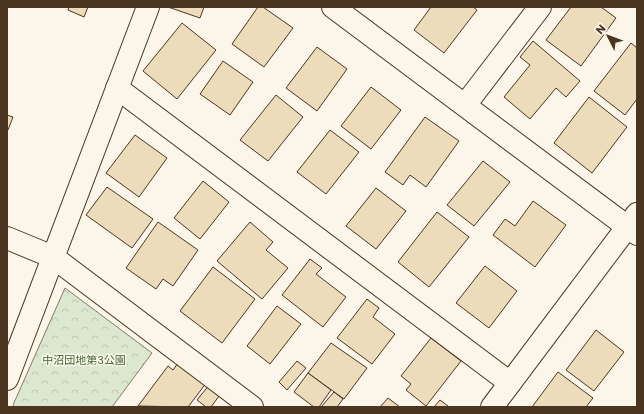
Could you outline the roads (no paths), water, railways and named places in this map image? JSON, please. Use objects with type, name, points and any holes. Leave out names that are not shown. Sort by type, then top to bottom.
[{"type":"street","points":[[7,379],[148,7]]},
{"type":"street","points":[[334,7],[465,106],[634,225],[492,407]]},
{"type":"street","points":[[465,106],[540,7]]},
{"type":"street","points":[[117,88],[510,383]]},
{"type":"street","points":[[7,238],[53,257],[252,407]]},
{"type":"park label","name":"中沼団地第3公園","points":[[84,360]]}]
